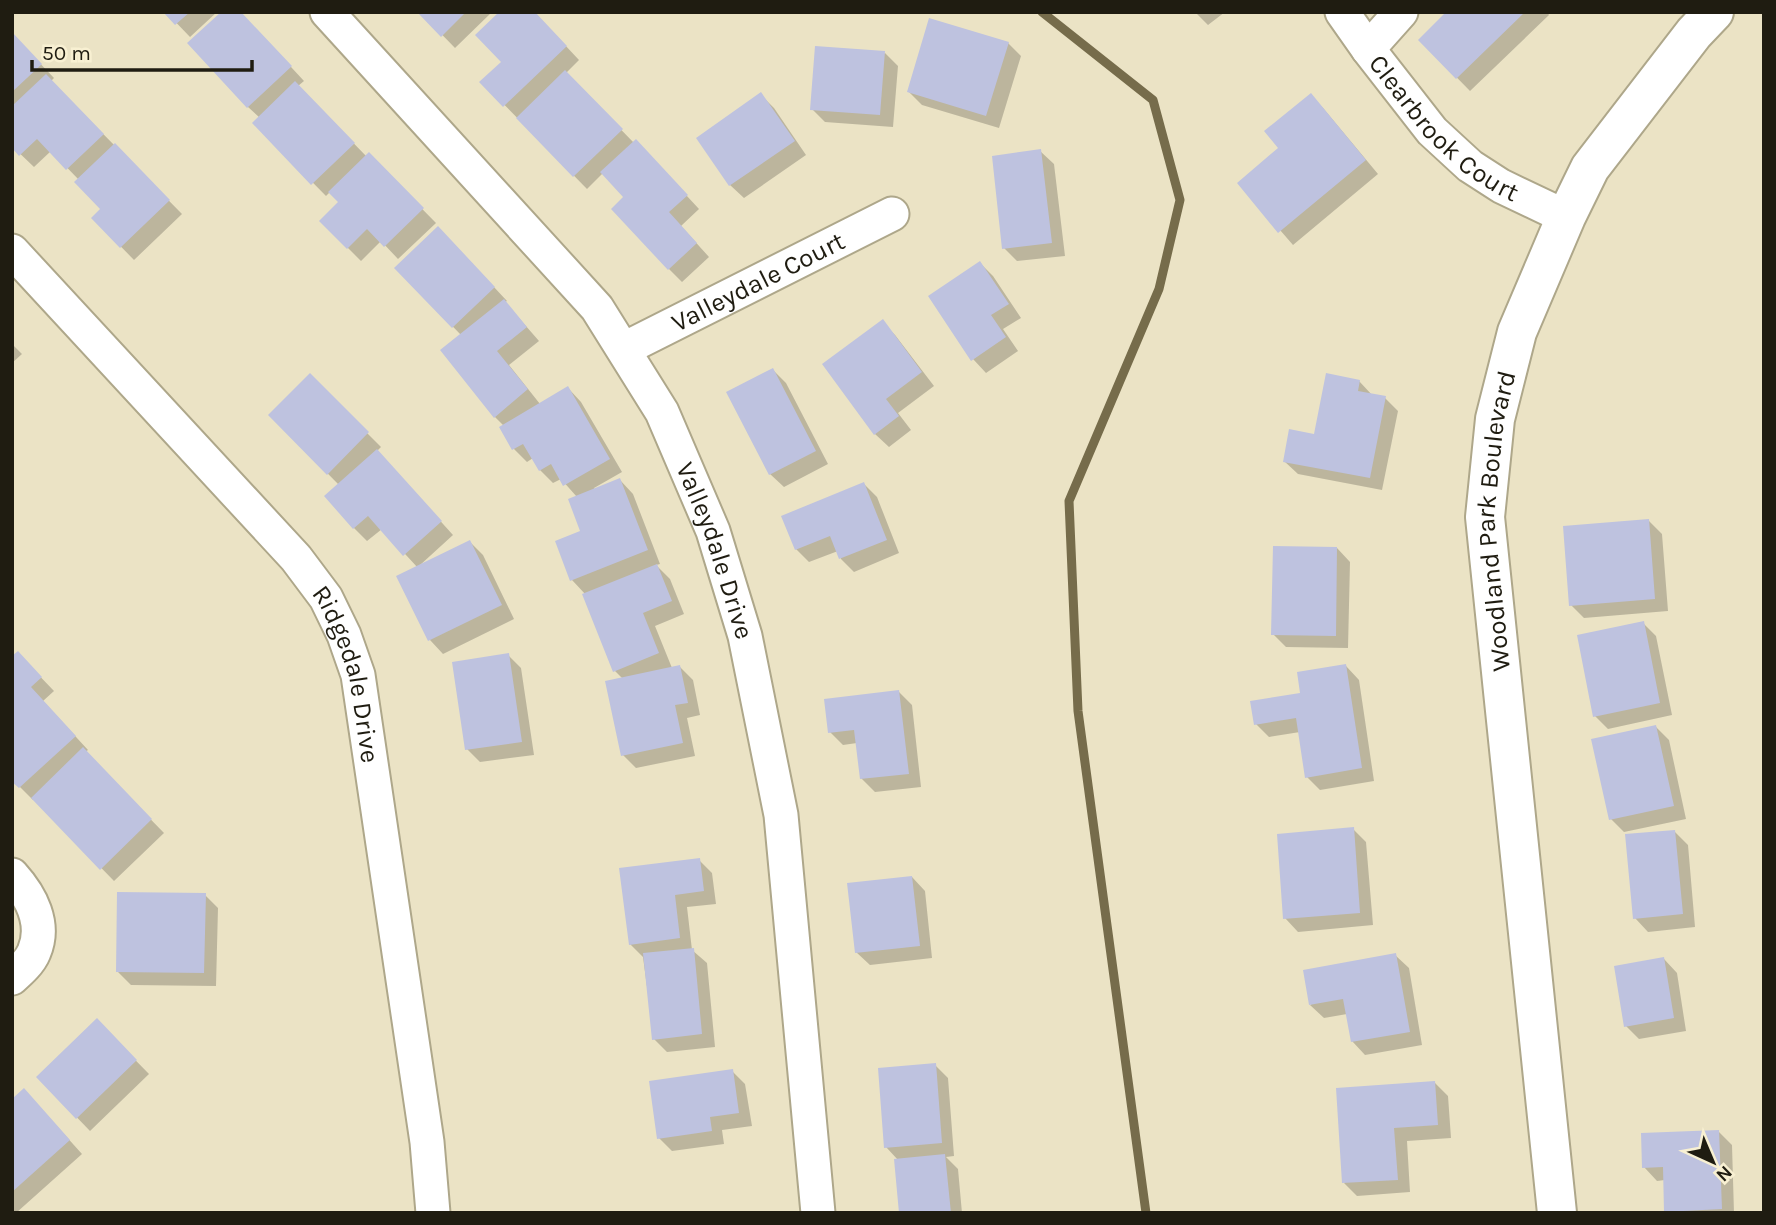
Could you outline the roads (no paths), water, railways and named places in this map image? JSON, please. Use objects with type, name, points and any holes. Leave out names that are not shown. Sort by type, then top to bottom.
[{"type":"street","name":"Valleydale Drive","points":[[327,12],[597,308],[663,412],[713,531],[745,636],[781,815],[818,1213]]},
{"type":"street","name":"Clearbrook Court","points":[[1342,12],[1432,131],[1470,166],[1501,186],[1566,217]]},
{"type":"street","points":[[1368,49],[1401,12]]},
{"type":"street","name":"Woodland Park Boulevard","points":[[1557,1213],[1485,517],[1495,419],[1517,332],[1590,168],[1694,33],[1714,12]]},
{"type":"street","name":"Valleydale Court","points":[[624,349],[892,214]]},
{"type":"street","name":"Ridgedale Drive","points":[[12,251],[296,558],[326,598],[344,635],[358,675],[427,1142],[433,1213]]},
{"type":"street","points":[[12,875],[22,886],[35,909],[39,931],[34,953],[12,978]]},
{"type":"waterway","points":[[1042,12],[1153,100],[1180,200],[1159,289],[1069,501],[1078,711],[1146,1213]]}]
